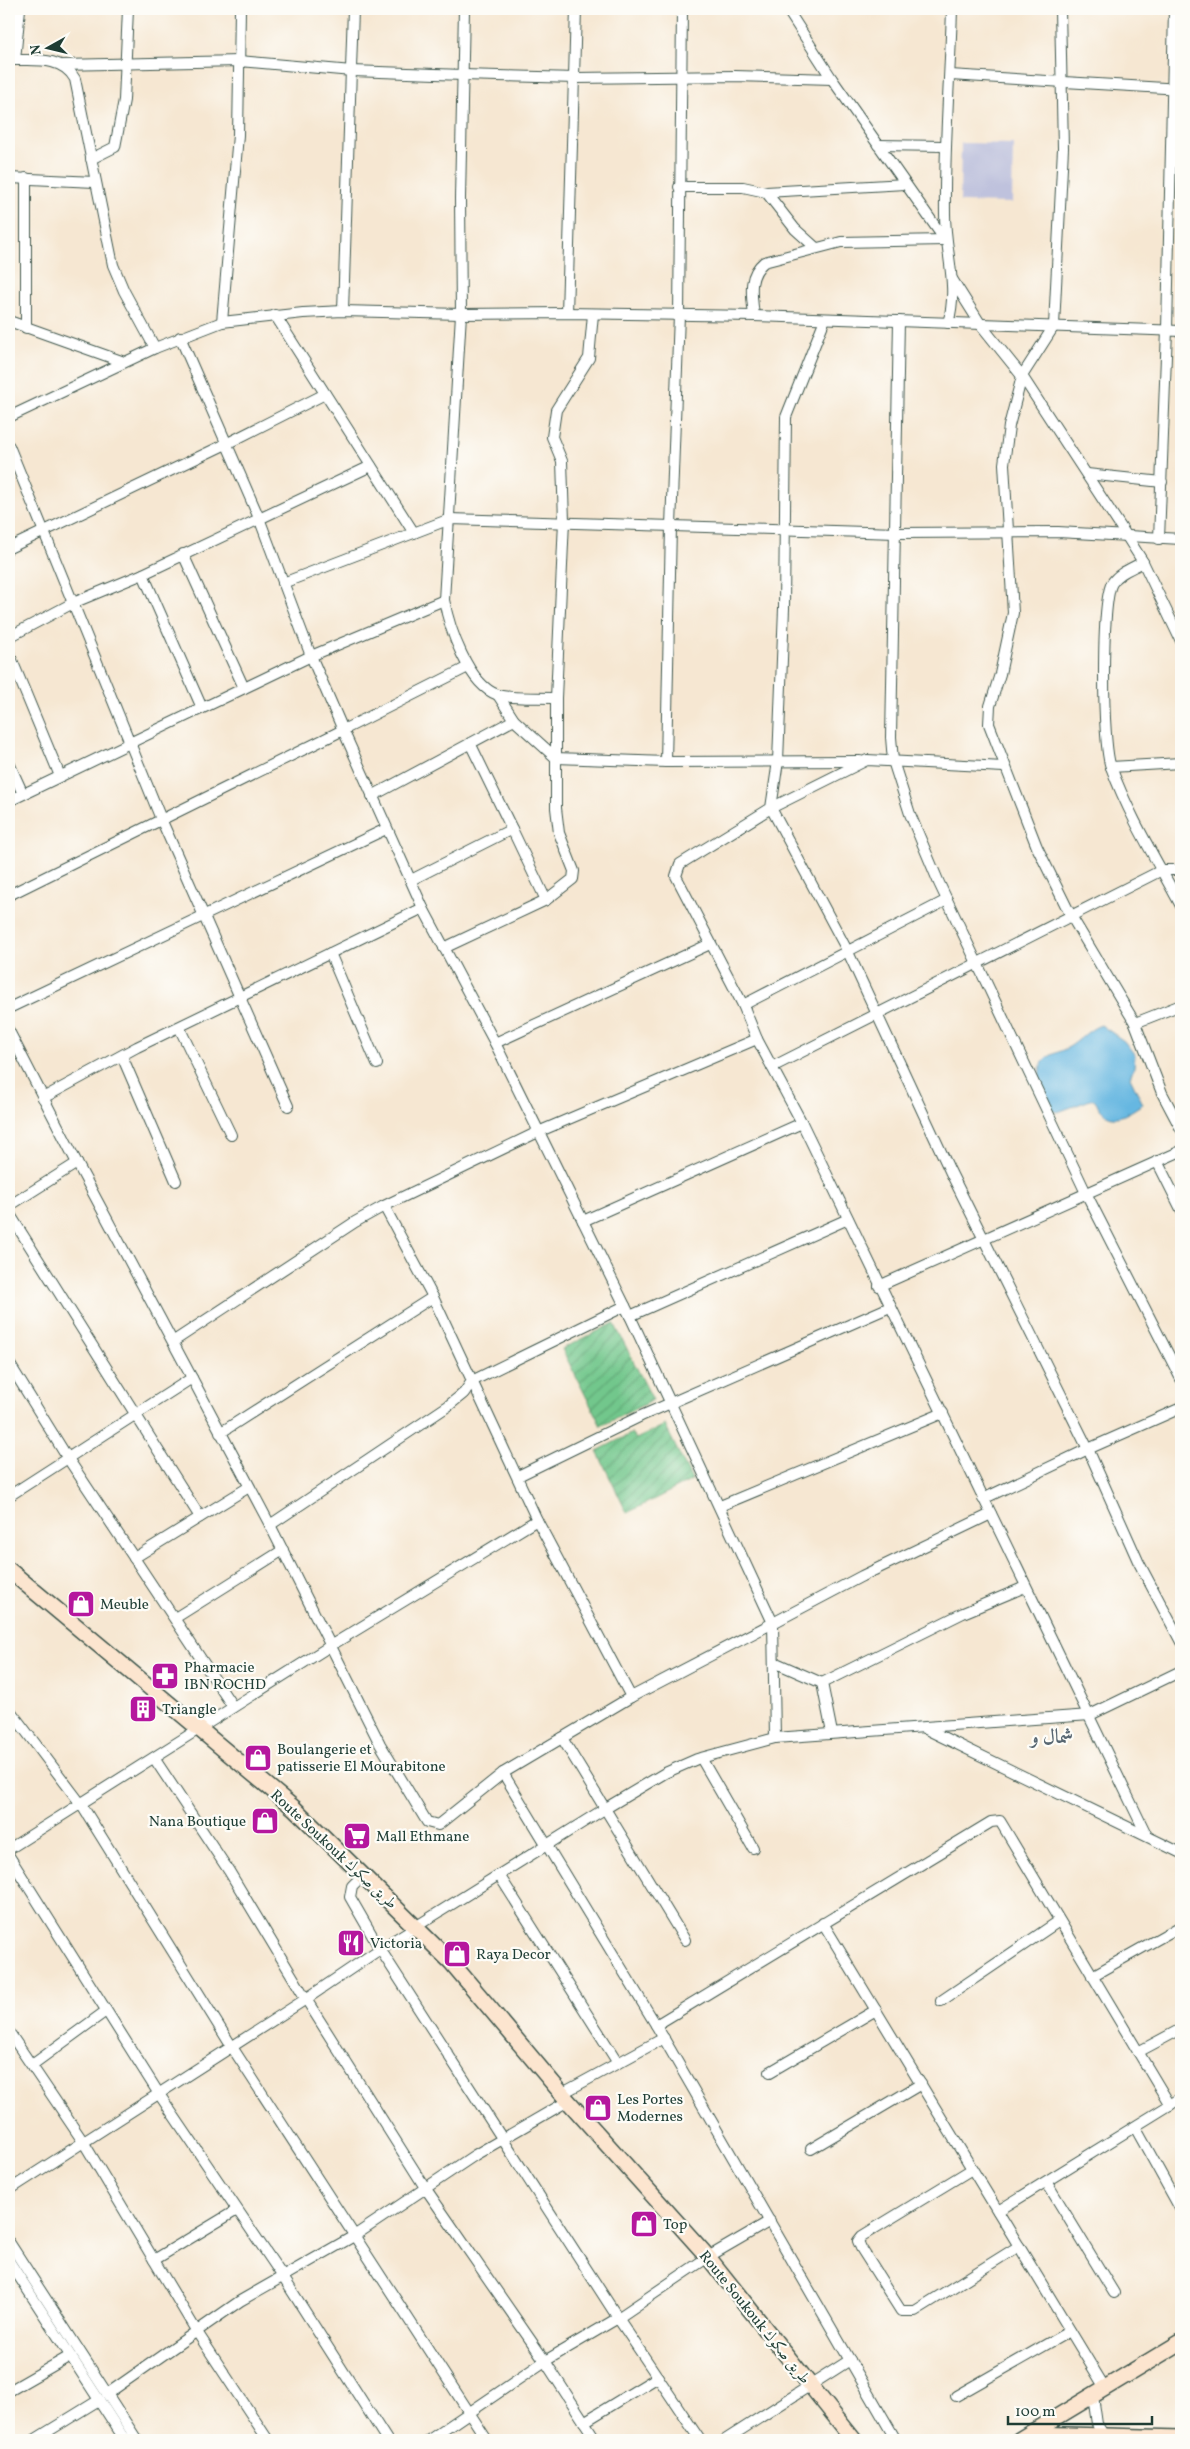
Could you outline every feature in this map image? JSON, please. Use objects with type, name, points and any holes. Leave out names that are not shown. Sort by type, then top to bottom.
[{"type":"street","points":[[20,9],[12,60],[50,61],[63,65],[70,70],[75,80],[113,265],[124,291],[155,348]]},
{"type":"street","points":[[91,159],[114,147],[124,100],[128,9]]},
{"type":"street","points":[[222,322],[238,135],[240,9]]},
{"type":"street","points":[[343,311],[353,9]]},
{"type":"street","points":[[464,9],[460,198],[460,314],[444,600],[449,626],[468,667],[487,688],[498,695],[514,720],[556,758],[666,762],[861,762],[874,759],[1004,767]]},
{"type":"street","points":[[567,313],[576,78],[576,9]]},
{"type":"street","points":[[666,762],[671,526],[679,315],[682,9]]},
{"type":"street","points":[[787,9],[832,79],[945,240]]},
{"type":"street","points":[[948,323],[953,301],[952,279],[945,240],[944,146],[950,76],[952,9]]},
{"type":"street","points":[[1060,9],[1063,148],[1054,326],[1022,376],[1009,426],[1004,464],[1013,613],[1000,674],[990,706],[989,724],[1004,767],[1037,847],[1070,914],[1135,1023],[1162,1093],[1181,1129]]},
{"type":"street","points":[[1159,539],[1167,330],[1170,89],[1174,9]]},
{"type":"street","points":[[63,65],[126,62],[239,61],[352,71],[463,75],[576,78],[680,76],[832,79]]},
{"type":"street","points":[[950,76],[1061,81],[1181,90]]},
{"type":"street","points":[[878,145],[944,146]]},
{"type":"street","points":[[9,178],[95,182]]},
{"type":"street","points":[[26,178],[26,328]]},
{"type":"street","points":[[679,187],[743,187],[766,192],[905,184]]},
{"type":"street","points":[[766,192],[795,229],[815,247]]},
{"type":"street","points":[[754,316],[752,281],[755,269],[764,262],[815,247],[841,242],[945,240]]},
{"type":"street","points":[[952,279],[981,325],[1022,376],[1126,535],[1143,562],[1181,641]]},
{"type":"street","points":[[9,418],[180,337],[222,322],[275,315],[343,311],[460,314],[567,313],[754,316],[1181,331]]},
{"type":"street","points":[[444,948],[546,900],[573,879],[574,870],[556,820],[556,698],[564,521],[562,461],[552,437],[556,410],[589,358],[593,314]]},
{"type":"street","points":[[275,315],[414,533]]},
{"type":"street","points":[[825,319],[786,416],[785,528],[778,761],[772,808],[848,952],[983,1239],[1088,1449],[1138,1561],[1181,1642]]},
{"type":"street","points":[[9,321],[124,362]]},
{"type":"street","points":[[899,321],[891,743],[893,761],[910,814],[976,963],[1086,1193],[1181,1379]]},
{"type":"street","points":[[180,337],[259,518],[310,656],[386,829],[412,880],[423,908],[495,1043],[630,1316],[773,1623],[775,1738]]},
{"type":"street","points":[[9,548],[226,444],[325,394]]},
{"type":"street","points":[[9,446],[161,819],[288,1106]]},
{"type":"street","points":[[9,637],[74,603],[143,574],[371,466]]},
{"type":"street","points":[[1087,474],[1162,482]]},
{"type":"street","points":[[283,583],[450,519],[564,521],[896,533],[1126,535],[1159,539],[1181,539]]},
{"type":"street","points":[[183,554],[244,688]]},
{"type":"street","points":[[1143,562],[1116,577],[1111,585],[1107,604],[1104,730],[1111,767],[1181,906]]},
{"type":"street","points":[[143,574],[202,708]]},
{"type":"street","points":[[9,801],[310,656],[444,600]]},
{"type":"street","points":[[9,653],[60,776]]},
{"type":"street","points":[[9,895],[468,667]]},
{"type":"street","points":[[498,695],[556,698]]},
{"type":"street","points":[[372,796],[514,720]]},
{"type":"street","points":[[470,743],[546,900]]},
{"type":"street","points":[[9,762],[23,794]]},
{"type":"street","points":[[861,762],[772,808],[680,864],[676,869],[676,876],[743,1005],[757,1039],[802,1123],[1025,1587],[1090,1715],[1146,1836]]},
{"type":"street","points":[[1111,767],[1181,764]]},
{"type":"street","points":[[9,1008],[386,829]]},
{"type":"street","points":[[412,880],[512,829]]},
{"type":"street","points":[[772,1067],[877,1015],[1070,914],[1162,870],[1181,870]]},
{"type":"street","points":[[743,1005],[947,900]]},
{"type":"street","points":[[43,1098],[240,996],[423,908]]},
{"type":"street","points":[[495,1043],[710,944]]},
{"type":"street","points":[[330,953],[377,1064]]},
{"type":"street","points":[[1135,1023],[1181,1005]]},
{"type":"street","points":[[179,1027],[231,1135]]},
{"type":"street","points":[[9,1031],[77,1163],[174,1341],[270,1525],[380,1744],[426,1822],[438,1824],[503,1772],[630,1697],[862,1576],[991,1514]]},
{"type":"street","points":[[174,1341],[355,1222],[384,1206],[538,1132],[757,1039]]},
{"type":"street","points":[[122,1056],[176,1181]]},
{"type":"street","points":[[582,1221],[802,1123]]},
{"type":"street","points":[[879,1286],[1181,1151]]},
{"type":"street","points":[[1157,1162],[1181,1209]]},
{"type":"street","points":[[9,1206],[77,1163]]},
{"type":"street","points":[[384,1206],[432,1297],[518,1476],[537,1520],[630,1697]]},
{"type":"street","points":[[9,1213],[200,1517]]},
{"type":"street","points":[[630,1316],[848,1219]]},
{"type":"street","points":[[220,1432],[432,1297]]},
{"type":"street","points":[[270,1525],[448,1406],[464,1393],[472,1381],[625,1306]]},
{"type":"street","points":[[518,1476],[609,1431],[890,1308]]},
{"type":"street","points":[[9,1363],[67,1457],[233,1707]]},
{"type":"street","points":[[9,1496],[192,1378]]},
{"type":"street","points":[[983,1499],[1088,1449],[1181,1408]]},
{"type":"street","points":[[720,1506],[943,1413]]},
{"type":"street","points":[[134,1558],[250,1487]]},
{"type":"street","points":[[9,1849],[330,1646],[537,1520]]},
{"type":"street","points":[[175,1618],[283,1550]]},
{"type":"street","name":"Route Soukouk طريق صكوك","points":[[9,1570],[138,1675],[198,1729],[294,1808],[451,1962],[564,2098],[708,2257],[854,2440]]},
{"type":"street","points":[[822,1683],[963,1613],[1025,1587]]},
{"type":"street","points":[[774,1662],[822,1683]]},
{"type":"street","points":[[9,2190],[306,1999],[380,1949],[606,1808],[665,1774],[701,1758],[775,1738],[1090,1715],[1181,1671]]},
{"type":"street","points":[[822,1683],[832,1733]]},
{"type":"street","points":[[9,1709],[81,1804],[232,2047],[487,2440]]},
{"type":"street","points":[[922,1727],[1181,1853]]},
{"type":"street","points":[[562,1738],[685,1940]]},
{"type":"street","points":[[154,1758],[229,1871],[306,1999],[426,2189],[545,2362],[596,2440]]},
{"type":"street","points":[[701,1758],[753,1848]]},
{"type":"street","points":[[503,1772],[656,2024],[896,2440]]},
{"type":"street","points":[[656,2024],[996,1820],[1000,1821],[1006,1828],[1059,1921],[1170,2105]]},
{"type":"street","points":[[9,1856],[159,2094],[283,2277],[387,2440]]},
{"type":"street","points":[[363,1875],[352,1886],[350,1897],[380,1949],[504,2138],[618,2318],[700,2440]]},
{"type":"street","points":[[499,1875],[618,2063]]},
{"type":"street","points":[[941,2001],[1059,1921]]},
{"type":"street","points":[[823,1924],[1070,2331],[1099,2392],[1097,2424],[1104,2436]]},
{"type":"street","points":[[1092,1976],[1181,1926]]},
{"type":"street","points":[[770,2072],[876,2010]]},
{"type":"street","points":[[32,2065],[106,2011]]},
{"type":"street","points":[[1138,2052],[1181,2029]]},
{"type":"street","points":[[9,2032],[84,2143],[197,2332],[268,2440]]},
{"type":"street","points":[[34,2440],[103,2397],[240,2301],[354,2236],[618,2063],[664,2038]]},
{"type":"street","points":[[811,2149],[921,2084]]},
{"type":"street","points":[[998,2212],[1181,2098]]},
{"type":"street","points":[[1135,2127],[1181,2210]]},
{"type":"street","points":[[972,2169],[862,2236],[858,2241],[861,2248],[901,2311],[908,2312],[915,2311],[1019,2246]]},
{"type":"street","points":[[1047,2183],[1114,2293]]},
{"type":"street","points":[[154,2260],[238,2210]]},
{"type":"street","points":[[429,2440],[545,2362],[618,2318],[708,2257],[770,2221]]},
{"type":"street","points":[[9,2242],[103,2397],[125,2440]]},
{"type":"street","points":[[9,2261],[70,2356],[137,2440]]},
{"type":"street","points":[[956,2396],[1070,2331]]},
{"type":"street","points":[[1025,2437],[1181,2342]]},
{"type":"street","points":[[9,2391],[70,2356]]},
{"type":"street","points":[[726,2440],[850,2360]]},
{"type":"street","points":[[584,2422],[658,2377]]},
{"type":"street","points":[[1025,2437],[1104,2436],[1160,2439],[1181,2438]]},
{"type":"shaded area","points":[[961,143],[1013,144],[1012,203],[960,202]]},
{"type":"green space","points":[[614,1323],[653,1400],[601,1426],[562,1349]]},
{"type":"green space","points":[[665,1425],[692,1480],[627,1513],[597,1451],[632,1433],[636,1439]]},
{"type":"water","points":[[1101,1025],[1124,1041],[1135,1055],[1134,1067],[1130,1077],[1143,1104],[1129,1113],[1118,1117],[1108,1116],[1093,1099],[1058,1112],[1051,1111],[1041,1086],[1041,1065],[1054,1054],[1069,1047],[1089,1031]]},
{"type":"place","name":"Meuble","points":[[81,1604]]},
{"type":"place","name":"Pharmacie IBN ROCHD","points":[[165,1676]]},
{"type":"place","name":"Triangle","points":[[143,1709]]},
{"type":"place","name":"Boulangerie et patisserie El Mourabitone","points":[[258,1758]]},
{"type":"place","name":"Nana Boutique","points":[[265,1821]]},
{"type":"place","name":"Mall Ethmane","points":[[357,1836]]},
{"type":"place","name":"Victoria","points":[[351,1943]]},
{"type":"place","name":"Raya Decor","points":[[457,1954]]},
{"type":"place","name":"Les Portes Modernes","points":[[598,2108]]},
{"type":"place","name":"Top","points":[[644,2224]]},
{"type":"district","name":"شمال و","points":[[1052,1736]]}]
